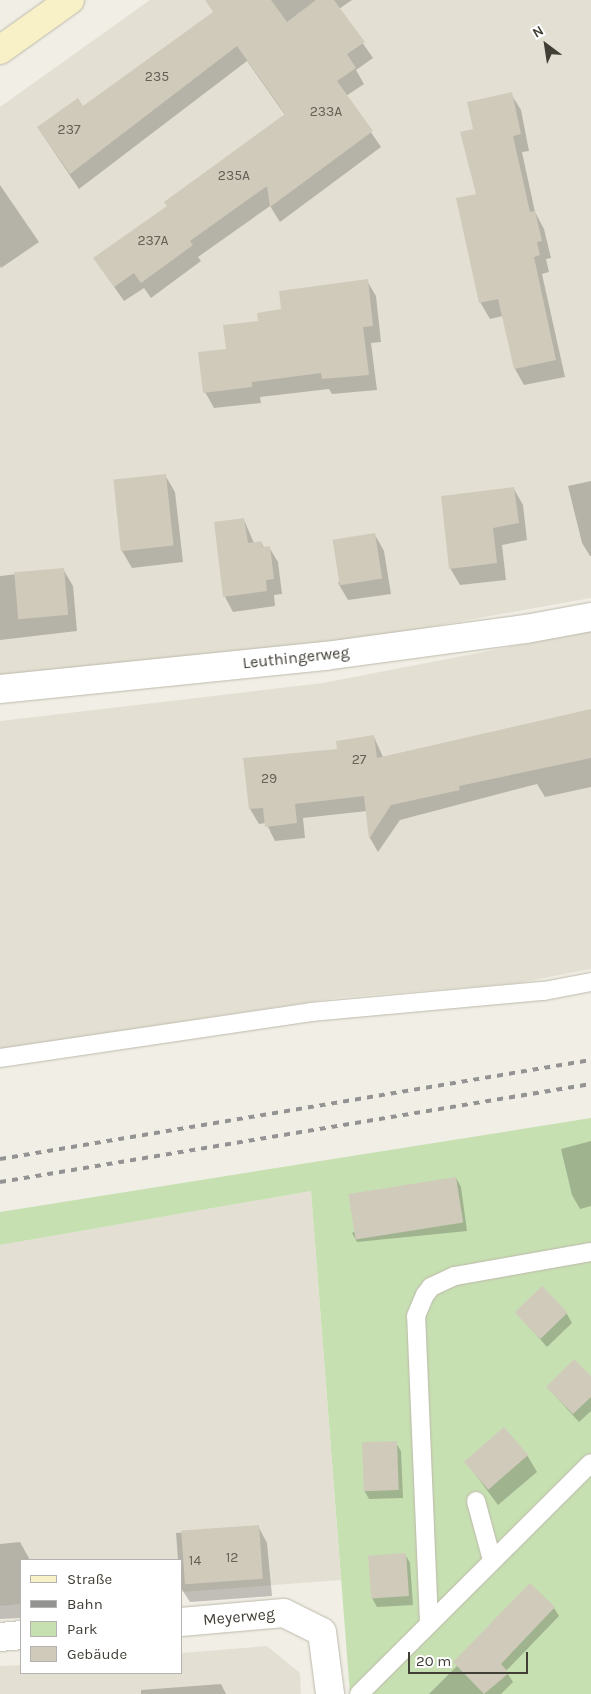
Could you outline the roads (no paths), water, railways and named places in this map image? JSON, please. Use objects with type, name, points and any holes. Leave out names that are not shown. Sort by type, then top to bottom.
[{"type":"street","points":[[0,50],[70,0]]},
{"type":"street","name":"Leuthingerweg","points":[[0,688],[325,656],[526,630],[591,617]]},
{"type":"street","name":"Meyerweg","points":[[182,1622],[284,1613],[322,1632],[330,1694]]},
{"type":"street","points":[[0,1637],[20,1635]]},
{"type":"lane","points":[[0,1058],[311,1012],[544,991],[591,982]]},
{"type":"lane","points":[[429,1623],[416,1316],[425,1295],[431,1287],[455,1276],[591,1252]]},
{"type":"lane","points":[[359,1694],[591,1463]]},
{"type":"lane","points":[[476,1501],[492,1560]]},
{"type":"railway","points":[[0,1159],[591,1060]]},
{"type":"railway","points":[[0,1182],[591,1084]]}]
